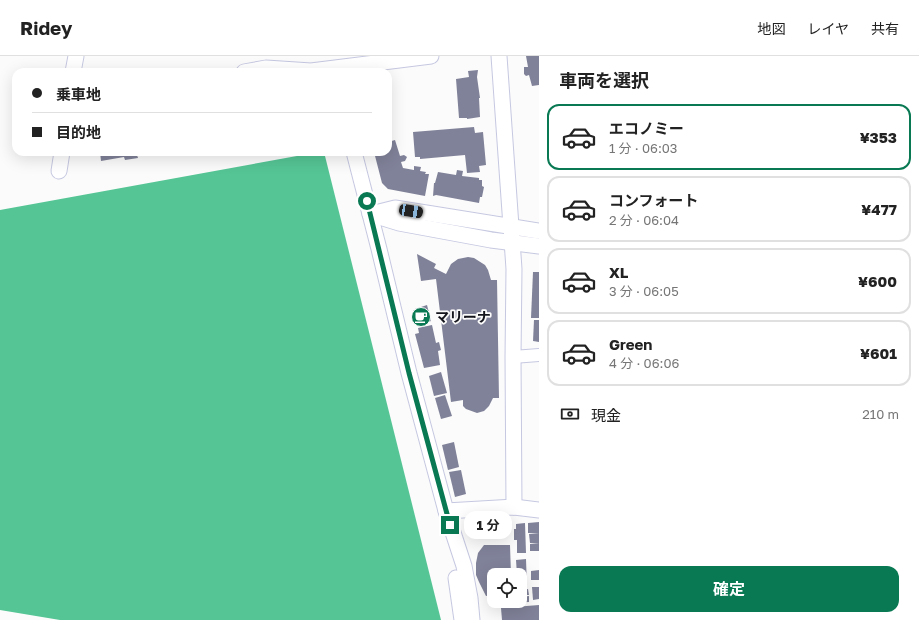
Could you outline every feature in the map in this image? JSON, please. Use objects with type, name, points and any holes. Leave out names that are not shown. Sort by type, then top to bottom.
[{"type":"street","points":[[74,68],[76,56]]},
{"type":"street","points":[[318,68],[337,63],[356,64],[431,56]]},
{"type":"street","points":[[498,56],[514,269],[514,507]]},
{"type":"street","points":[[59,171],[61,156]]},
{"type":"street","points":[[355,156],[409,373],[446,511],[464,566],[470,598],[472,620]]},
{"type":"street","points":[[370,214],[395,208],[511,228],[539,231]]},
{"type":"street","points":[[370,214],[399,223],[512,243],[539,246]]},
{"type":"street","points":[[513,357],[539,355]]},
{"type":"street","points":[[446,511],[514,507],[539,510]]},
{"type":"street","points":[[446,511],[462,620]]},
{"type":"shaded area","points":[[297,156],[325,156],[441,620],[60,620],[0,610],[0,210]]},
{"type":"building","points":[[526,56],[539,56],[539,85],[532,86],[529,75],[526,76],[524,74],[524,67],[528,67]]},
{"type":"building","points":[[478,70],[477,77],[480,98],[480,117],[467,119],[459,118],[456,79],[469,77],[468,71]]},
{"type":"building","points":[[474,127],[475,133],[483,132],[486,165],[479,166],[480,172],[467,173],[465,155],[420,159],[420,157],[415,157],[413,132]]},
{"type":"building","points":[[395,140],[400,156],[404,155],[407,157],[405,161],[401,162],[403,168],[414,170],[414,166],[421,167],[420,171],[426,172],[425,174],[429,174],[425,196],[388,189],[382,183],[375,156],[392,156],[392,141]]},
{"type":"building","points":[[100,156],[137,156],[138,158],[125,160],[124,157],[101,161]]},
{"type":"building","points":[[457,170],[463,171],[462,176],[479,178],[479,180],[482,180],[482,186],[484,187],[479,203],[436,195],[433,196],[434,183],[438,172],[456,175]]},
{"type":"building","points":[[417,254],[436,264],[434,268],[446,274],[451,264],[458,259],[468,257],[474,258],[485,265],[491,280],[497,280],[499,398],[493,398],[489,406],[484,411],[477,413],[466,409],[463,406],[463,400],[451,402],[436,279],[421,281]]},
{"type":"building","points":[[533,272],[539,272],[539,318],[531,318]]},
{"type":"building","points":[[427,305],[431,321],[419,325],[415,309]]},
{"type":"building","points":[[534,320],[539,320],[539,342],[533,341]]},
{"type":"building","points":[[432,325],[436,343],[439,342],[441,350],[438,351],[440,365],[424,368],[415,334],[419,333],[418,328]]},
{"type":"building","points":[[441,372],[447,393],[434,396],[429,376]]},
{"type":"building","points":[[445,395],[452,416],[441,419],[435,398]]},
{"type":"building","points":[[454,442],[459,467],[448,470],[442,445]]},
{"type":"building","points":[[461,470],[466,494],[455,497],[449,472]]},
{"type":"building","points":[[539,522],[539,533],[528,533],[528,523]]},
{"type":"building","points":[[525,523],[526,553],[517,553],[517,540],[514,540],[514,529],[516,529],[516,524]]},
{"type":"building","points":[[539,533],[539,543],[530,543],[529,534]]},
{"type":"building","points":[[539,543],[539,551],[530,551],[530,544]]},
{"type":"building","points":[[484,545],[510,545],[511,568],[487,568],[487,596],[476,575],[478,553]]},
{"type":"building","points":[[526,559],[526,568],[517,568],[516,560]]},
{"type":"building","points":[[539,570],[539,580],[531,580],[531,571]]},
{"type":"building","points":[[532,587],[539,587],[539,599],[533,600]]},
{"type":"building","points":[[527,596],[529,596],[529,602],[527,602]]},
{"type":"building","points":[[539,605],[539,620],[502,620],[501,608],[527,608],[527,606]]},
{"type":"place","name":"マリーナ","points":[[421,317]]},
{"type":"route","points":[[367,201],[409,373],[450,525]]}]
